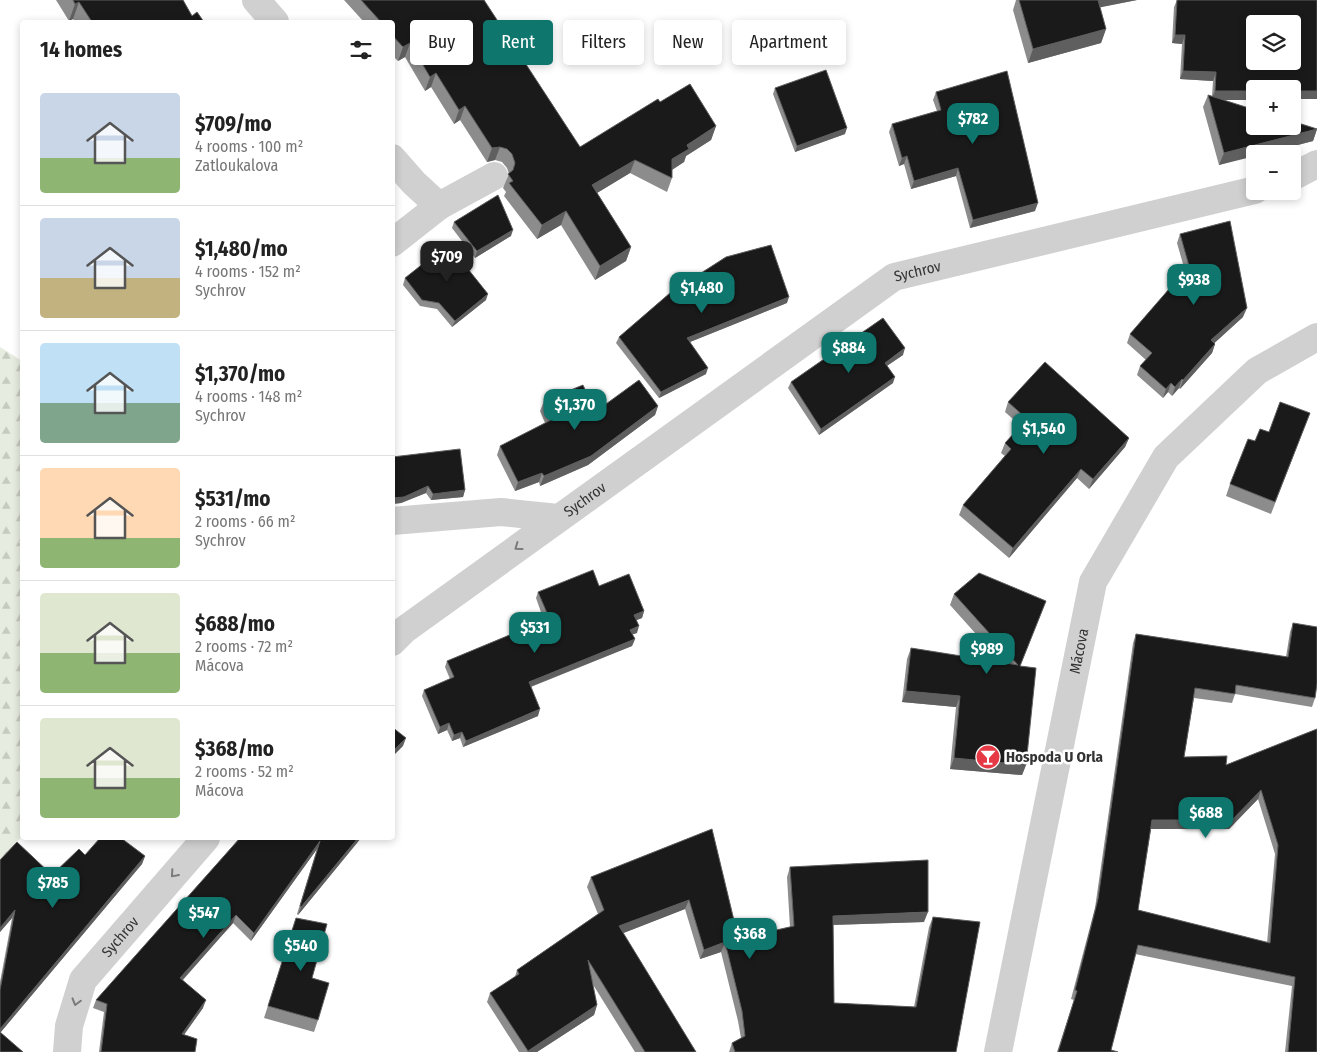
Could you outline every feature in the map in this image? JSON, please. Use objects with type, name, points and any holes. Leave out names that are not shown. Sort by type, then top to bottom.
[{"type":"street","points":[[256,0],[273,20]]},
{"type":"street","points":[[395,161],[414,183],[439,206]]},
{"type":"street","points":[[1301,172],[1317,164]]},
{"type":"street","points":[[395,241],[439,206],[494,176]]},
{"type":"street","name":"Sychrov","points":[[395,639],[404,630],[558,518],[894,277],[1246,192]]},
{"type":"street","name":"Mácova","points":[[998,1052],[1093,582],[1166,457],[1257,371],[1317,337]]},
{"type":"street","name":"Sychrov","points":[[395,521],[501,512],[558,518]]},
{"type":"street","name":"Sychrov","points":[[67,1052],[70,1026],[83,980],[204,840]]},
{"type":"green space","points":[[0,347],[20,360],[20,838],[0,862]]},
{"type":"building","points":[[73,0],[183,0],[192,16],[197,12],[203,20],[91,20],[79,2],[75,4]]},
{"type":"building","points":[[361,0],[484,0],[497,20],[483,20],[483,65],[526,65],[580,147],[658,99],[660,102],[690,84],[716,126],[687,145],[689,149],[672,159],[672,178],[635,160],[592,185],[631,247],[600,266],[566,211],[542,225],[509,183],[513,181],[508,174],[513,170],[515,163],[512,154],[507,149],[500,147],[492,148],[465,106],[459,110],[436,73],[430,77],[423,65],[473,65],[473,20],[410,20],[410,43],[403,47],[395,38],[395,20],[379,20]]},
{"type":"building","points":[[1019,0],[1098,0],[1106,29],[1033,49]]},
{"type":"building","points":[[1177,0],[1317,0],[1317,91],[1301,91],[1301,80],[1246,80],[1246,91],[1215,91],[1216,72],[1183,71],[1185,35],[1175,35]]},
{"type":"building","points":[[826,70],[847,128],[797,146],[775,88]]},
{"type":"building","points":[[1007,71],[1038,203],[973,220],[958,168],[914,181],[907,156],[902,158],[892,124],[941,110],[936,92]]},
{"type":"building","points":[[1208,95],[1246,107],[1246,135],[1294,135],[1255,145],[1246,145],[1246,147],[1224,153]]},
{"type":"building","points":[[1301,124],[1317,129],[1301,133]]},
{"type":"building","points":[[498,195],[513,230],[477,251],[454,222]]},
{"type":"building","points":[[1230,221],[1247,308],[1211,340],[1215,344],[1183,380],[1175,387],[1171,383],[1166,389],[1140,366],[1152,353],[1130,334],[1189,266],[1180,234]]},
{"type":"building","points":[[448,244],[488,294],[455,321],[439,303],[422,300],[405,278]]},
{"type":"building","points":[[771,245],[789,297],[687,338],[708,368],[661,392],[619,337],[670,293],[726,257]]},
{"type":"building","points":[[883,318],[905,348],[885,363],[895,377],[821,429],[791,382]]},
{"type":"building","points":[[1045,362],[1129,438],[1093,479],[1081,469],[1013,548],[963,505],[1011,449],[1005,443],[1027,419],[1008,402]]},
{"type":"building","points":[[639,380],[658,406],[591,456],[544,476],[542,473],[518,482],[500,446],[551,420],[544,401],[583,385],[595,412]]},
{"type":"building","points":[[1280,402],[1310,413],[1275,502],[1230,484],[1248,439],[1255,441],[1260,429],[1269,432]]},
{"type":"building","points":[[460,449],[465,490],[433,494],[428,486],[404,497],[395,498],[395,457]]},
{"type":"building","points":[[593,570],[599,586],[629,574],[644,611],[634,615],[639,626],[630,630],[635,639],[529,682],[540,709],[466,741],[462,732],[454,735],[449,723],[440,727],[424,690],[454,677],[447,661],[541,622],[539,616],[547,613],[538,592]]},
{"type":"building","points":[[979,573],[1046,601],[1020,666],[1036,668],[1026,765],[954,758],[960,696],[906,691],[911,648],[1018,665],[954,594]]},
{"type":"building","points":[[1293,623],[1317,627],[1317,684],[1315,698],[1236,685],[1235,694],[1195,688],[1184,757],[1227,756],[1226,765],[1317,729],[1317,1052],[1288,1052],[1295,977],[1138,945],[1111,1050],[1118,1052],[1058,1052],[1077,991],[1075,990],[1098,899],[1136,634],[1288,657]],"holes":[[[1261,790],[1278,845],[1270,943],[1138,910],[1152,820],[1232,820]]]},
{"type":"building","points":[[395,729],[406,738],[395,749]]},
{"type":"building","points":[[712,829],[738,937],[728,941],[794,926],[790,867],[928,860],[928,912],[833,916],[834,1003],[916,1007],[933,917],[980,922],[956,1052],[735,1052],[732,1043],[745,1036],[742,1011],[725,942],[704,950],[689,900],[619,926],[696,1052],[645,1052],[588,960],[597,1005],[528,1051],[490,993],[519,974],[517,970],[604,910],[591,877]]},
{"type":"building","points":[[98,840],[124,840],[145,856],[0,1029],[0,990],[15,910],[0,928],[0,860],[17,842],[52,875],[79,849],[85,855]]},
{"type":"building","points":[[238,840],[356,840],[301,907],[320,841],[254,933],[236,915],[180,978],[206,1000],[182,1034],[197,1039],[195,1052],[101,1052],[107,1004],[96,1000]]},
{"type":"building","points":[[296,918],[327,924],[312,978],[329,983],[318,1020],[268,1006]]},
{"type":"building","points":[[0,1032],[23,1052],[0,1052]]},
{"type":"place","name":"Hospoda U Orla","points":[[988,757]]}]
